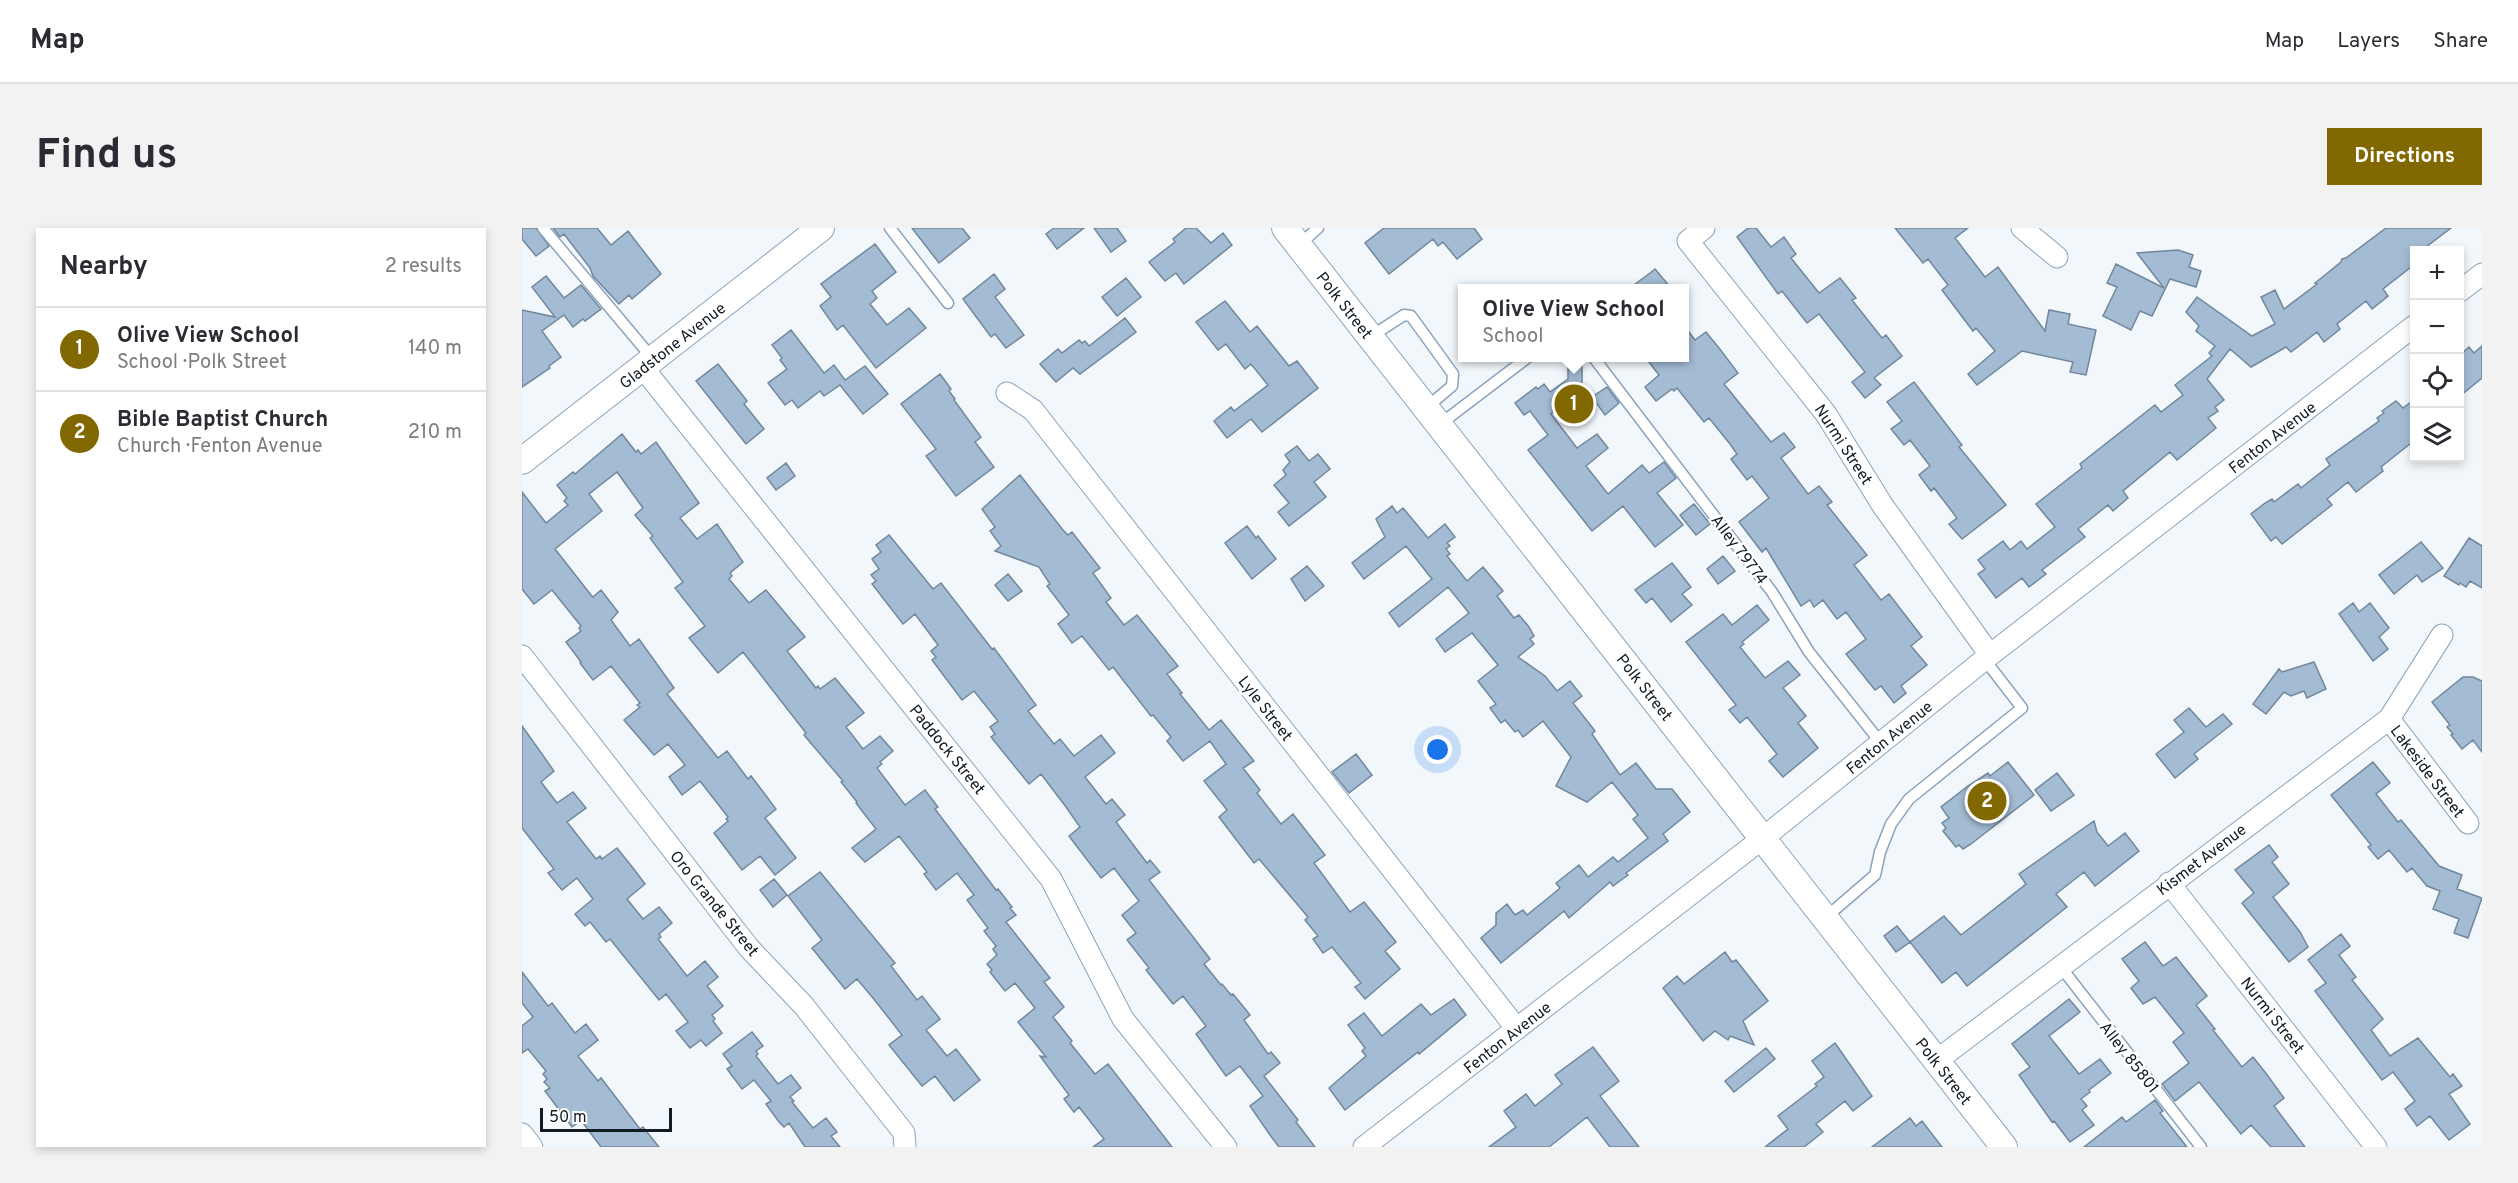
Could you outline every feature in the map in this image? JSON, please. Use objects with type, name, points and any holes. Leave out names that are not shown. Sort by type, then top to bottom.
[{"type":"street","name":"Gladstone Avenue","points":[[522,461],[821,228]]},
{"type":"street","points":[[2022,228],[2057,257]]},
{"type":"street","name":"Nurmi Street","points":[[1696,234],[1826,414],[1883,506],[1988,657]]},
{"type":"street","name":"Polk Street","points":[[1292,236],[2004,1147]]},
{"type":"street","points":[[2464,288],[2482,274]]},
{"type":"street","name":"Fenton Avenue","points":[[1364,1147],[1764,838],[1988,657],[2410,330]]},
{"type":"street","name":"Paddock Street","points":[[648,364],[1052,879],[1123,1019],[1226,1147]]},
{"type":"street","name":"Lyle Street","points":[[1007,393],[1033,410],[1517,1029]]},
{"type":"street","name":"Kismet Avenue","points":[[1935,1061],[2389,719],[2442,635]]},
{"type":"street","name":"Oro Grande Street","points":[[522,656],[748,948],[804,1006],[904,1133],[905,1147]]},
{"type":"street","name":"Lakeside Street","points":[[2389,719],[2468,823]]},
{"type":"street","name":"Nurmi Street","points":[[2169,883],[2376,1147]]},
{"type":"street","points":[[522,1134],[532,1147]]},
{"type":"lane","points":[[543,228],[648,364]]},
{"type":"lane","points":[[890,228],[948,303]]},
{"type":"lane","points":[[1292,236],[1318,228]]},
{"type":"lane","points":[[1370,337],[1404,315],[1411,316],[1452,374],[1452,386],[1433,416]]},
{"type":"lane","points":[[1433,416],[1519,362]]},
{"type":"lane","name":"Alley 79774","points":[[1598,362],[1772,592],[1809,652],[1881,743]]},
{"type":"lane","points":[[1826,918],[1875,875],[1880,852],[1891,824],[1909,799],[2022,708],[1988,657]]},
{"type":"lane","name":"Alley 85801","points":[[2060,966],[2201,1147]]},
{"type":"building","points":[[522,228],[536,228],[549,246],[536,256],[522,239]]},
{"type":"building","points":[[553,228],[597,228],[611,245],[628,231],[661,274],[632,299],[629,295],[619,304],[593,276],[590,268],[564,234],[560,237]]},
{"type":"building","points":[[912,228],[962,228],[970,238],[939,263]]},
{"type":"building","points":[[1054,228],[1084,228],[1057,249],[1046,234]]},
{"type":"building","points":[[1094,228],[1117,228],[1126,241],[1111,252]]},
{"type":"building","points":[[1186,228],[1196,228],[1211,243],[1223,233],[1232,245],[1184,284],[1176,273],[1165,281],[1149,262],[1175,242],[1173,239]]},
{"type":"building","points":[[1384,228],[1474,228],[1482,239],[1457,259],[1443,242],[1438,246],[1433,239],[1389,274],[1365,243]]},
{"type":"building","points":[[1748,228],[1756,228],[1771,247],[1784,237],[1796,254],[1791,258],[1819,293],[1840,278],[1856,298],[1852,300],[1882,338],[1886,335],[1902,356],[1874,378],[1881,385],[1865,398],[1852,382],[1865,372],[1819,314],[1807,323],[1782,291],[1778,294],[1737,237]]},
{"type":"building","points":[[1895,228],[1968,228],[1955,238],[1985,277],[1998,267],[2045,331],[2049,310],[2070,314],[2068,324],[2096,330],[2086,375],[2070,372],[2073,362],[2022,351],[1977,385],[1968,374],[1995,351],[1976,328],[1973,331],[1942,290],[1948,285],[1928,259],[1923,263]]},
{"type":"building","points":[[2386,228],[2451,228],[2427,246],[2410,246],[2410,268],[2383,289],[2388,296],[2372,309],[2366,301],[2337,324],[2340,329],[2324,342],[2317,332],[2291,352],[2286,347],[2251,367],[2230,349],[2207,379],[2224,400],[2215,407],[2218,411],[2208,418],[2216,428],[2177,460],[2170,452],[2123,491],[2128,498],[2113,511],[2108,505],[2078,529],[2085,537],[2042,570],[2046,574],[2029,587],[2022,578],[1996,598],[1978,574],[1985,569],[1978,560],[2003,541],[2010,550],[2021,541],[2027,549],[2055,527],[2036,504],[2082,468],[2080,464],[2155,405],[2161,412],[2183,395],[2175,385],[2212,356],[2209,353],[2215,346],[2196,331],[2199,326],[2186,312],[2197,297],[2252,336],[2275,324],[2261,297],[2275,290],[2284,309]]},
{"type":"building","points":[[875,244],[896,272],[872,291],[877,298],[870,304],[887,325],[909,308],[926,328],[876,368],[843,325],[837,330],[820,306],[831,297],[821,284]]},
{"type":"building","points":[[2178,250],[2193,255],[2189,267],[2201,271],[2196,287],[2170,279],[2152,316],[2140,311],[2131,330],[2103,316],[2117,287],[2107,283],[2116,264],[2164,288],[2137,253]]},
{"type":"building","points":[[1655,269],[1668,284],[1635,284]]},
{"type":"building","points":[[994,274],[1005,289],[995,297],[1024,335],[1006,348],[995,334],[991,337],[963,299]]},
{"type":"building","points":[[546,276],[564,298],[581,285],[601,309],[573,327],[564,315],[542,331],[561,357],[549,366],[550,368],[522,387],[522,310],[555,317],[532,287]]},
{"type":"building","points":[[1126,278],[1141,297],[1117,316],[1102,297]]},
{"type":"building","points":[[1225,301],[1250,332],[1257,326],[1289,366],[1297,361],[1318,388],[1262,432],[1251,419],[1227,438],[1214,421],[1231,407],[1234,411],[1268,385],[1251,364],[1245,369],[1226,344],[1218,350],[1196,322]]},
{"type":"building","points":[[1125,318],[1136,332],[1080,374],[1073,368],[1056,382],[1040,364],[1058,349],[1062,353],[1079,340],[1082,343],[1085,341],[1089,346]]},
{"type":"building","points":[[791,330],[824,373],[834,365],[845,380],[865,366],[888,394],[863,414],[840,385],[824,396],[820,391],[798,408],[792,400],[785,405],[768,383],[787,369],[772,345]]},
{"type":"building","points":[[1689,332],[1695,340],[1706,332],[1738,373],[1724,384],[1771,442],[1784,433],[1795,447],[1781,458],[1808,494],[1819,486],[1832,502],[1827,505],[1867,555],[1854,565],[1881,600],[1889,594],[1922,637],[1911,646],[1927,665],[1901,686],[1906,693],[1894,703],[1881,686],[1875,690],[1846,654],[1866,639],[1846,612],[1837,619],[1823,600],[1814,607],[1810,600],[1801,606],[1766,548],[1762,552],[1739,522],[1769,498],[1752,476],[1747,480],[1731,459],[1737,454],[1730,444],[1709,418],[1704,422],[1677,388],[1656,401],[1645,387],[1659,375],[1649,362],[1689,362]]},
{"type":"building","points":[[2482,346],[2482,378],[2464,393],[2464,351],[2469,347],[2474,353]]},
{"type":"building","points":[[1568,362],[1582,362],[1582,391],[1551,414],[1577,448],[1597,434],[1608,448],[1586,466],[1608,494],[1642,465],[1649,473],[1664,462],[1676,478],[1657,493],[1683,525],[1655,547],[1623,506],[1592,531],[1528,450],[1548,435],[1530,411],[1524,415],[1515,403],[1536,387],[1538,389],[1544,384],[1550,392],[1568,379]]},
{"type":"building","points":[[718,364],[747,401],[744,404],[764,429],[746,444],[696,381]]},
{"type":"building","points":[[940,374],[951,389],[949,391],[954,400],[981,437],[975,442],[994,467],[956,496],[926,456],[936,449],[901,404]]},
{"type":"building","points":[[1914,382],[1962,445],[1959,447],[2006,505],[1962,539],[1949,524],[1957,518],[1934,488],[1931,491],[1919,475],[1930,466],[1910,440],[1904,445],[1891,429],[1902,421],[1887,402]]},
{"type":"building","points":[[1607,387],[1619,403],[1605,415],[1592,397]]},
{"type":"building","points":[[2396,401],[2403,408],[2410,403],[2410,444],[2381,467],[2383,471],[2356,492],[2348,482],[2327,499],[2332,505],[2282,544],[2276,537],[2271,541],[2251,514],[2272,499],[2274,502],[2298,484],[2301,488],[2330,465],[2326,459],[2379,421],[2377,418],[2384,413],[2382,411]]},
{"type":"building","points":[[622,434],[636,452],[638,450],[641,454],[656,442],[699,503],[680,518],[697,539],[717,524],[743,562],[730,573],[732,576],[729,579],[749,603],[766,590],[805,637],[787,651],[816,688],[818,686],[820,689],[835,678],[864,713],[846,727],[863,749],[880,736],[893,751],[880,762],[882,764],[877,768],[905,805],[925,790],[938,807],[935,809],[996,890],[998,889],[1012,907],[1010,908],[1016,915],[1006,922],[1050,978],[1044,982],[1064,1007],[1053,1017],[1072,1041],[1070,1043],[1095,1074],[1108,1064],[1172,1147],[1093,1147],[1104,1139],[1079,1107],[1074,1112],[1064,1099],[1069,1095],[1040,1056],[1046,1057],[1018,1022],[1035,1008],[1015,983],[1005,991],[990,972],[992,970],[987,964],[997,955],[993,949],[996,946],[984,931],[988,928],[967,900],[974,895],[957,873],[936,890],[924,874],[927,872],[899,836],[865,862],[852,848],[876,829],[841,782],[843,781],[804,735],[806,733],[743,652],[718,673],[689,638],[705,626],[675,588],[683,582],[650,538],[653,536],[635,515],[643,508],[617,472],[589,494],[602,511],[555,549],[593,597],[601,590],[618,612],[611,620],[630,646],[639,639],[674,688],[667,694],[718,758],[727,751],[748,779],[751,776],[776,809],[765,818],[796,858],[775,875],[760,856],[742,870],[714,833],[728,821],[726,819],[728,817],[700,781],[682,795],[669,777],[685,765],[668,744],[654,755],[624,720],[640,707],[637,705],[640,703],[611,666],[593,680],[566,642],[581,631],[579,628],[581,626],[552,590],[534,604],[522,589],[522,492],[546,523],[568,505],[564,501],[567,498],[557,485],[573,472],[575,474]]},
{"type":"building","points":[[1297,446],[1309,461],[1318,454],[1330,469],[1314,482],[1326,497],[1289,526],[1278,512],[1289,503],[1274,485],[1286,475],[1283,470],[1290,462],[1285,455]]},
{"type":"building","points":[[786,463],[795,476],[776,490],[767,478]]},
{"type":"building","points":[[1020,475],[1063,530],[1068,535],[1072,532],[1100,568],[1093,573],[1111,598],[1106,602],[1124,625],[1137,615],[1178,666],[1167,674],[1209,730],[1221,720],[1254,761],[1243,768],[1260,790],[1257,793],[1281,824],[1293,814],[1325,855],[1314,863],[1350,912],[1364,902],[1396,942],[1385,951],[1400,969],[1365,999],[1355,987],[1361,983],[1332,947],[1323,953],[1313,939],[1318,936],[1305,920],[1308,917],[1259,859],[1254,863],[1219,817],[1227,810],[1204,781],[1226,764],[1210,741],[1183,761],[1167,741],[1171,737],[1153,715],[1151,716],[1113,667],[1109,670],[1082,636],[1072,643],[1058,624],[1069,615],[1047,586],[1050,584],[1039,567],[995,551],[1001,546],[990,531],[995,527],[982,509]]},
{"type":"building","points":[[1694,504],[1710,524],[1696,535],[1680,515]]},
{"type":"building","points":[[1392,506],[1397,513],[1403,508],[1428,538],[1445,524],[1455,537],[1447,543],[1450,546],[1446,549],[1450,554],[1447,556],[1467,581],[1483,567],[1503,591],[1497,596],[1514,618],[1519,615],[1534,636],[1530,639],[1534,644],[1518,657],[1545,676],[1557,691],[1570,681],[1582,696],[1573,703],[1595,731],[1592,734],[1620,775],[1636,763],[1656,789],[1672,789],[1690,812],[1663,834],[1668,841],[1626,873],[1628,875],[1613,886],[1610,882],[1569,918],[1564,911],[1501,963],[1481,938],[1496,925],[1496,913],[1507,904],[1515,915],[1523,910],[1527,915],[1560,888],[1556,883],[1579,865],[1588,877],[1613,857],[1618,862],[1648,838],[1633,819],[1638,815],[1612,782],[1587,802],[1556,786],[1571,757],[1543,721],[1523,737],[1518,730],[1515,732],[1505,720],[1501,723],[1490,708],[1496,704],[1478,681],[1498,665],[1472,633],[1445,652],[1436,639],[1469,613],[1448,587],[1399,627],[1389,613],[1432,579],[1406,546],[1364,579],[1352,563],[1385,537],[1376,519]]},
{"type":"building","points":[[1247,526],[1276,559],[1252,579],[1225,543]]},
{"type":"building","points":[[889,535],[933,589],[941,583],[992,649],[994,648],[1036,705],[1028,711],[1054,744],[1060,739],[1074,756],[1101,735],[1115,753],[1085,777],[1106,804],[1112,799],[1125,815],[1116,822],[1147,863],[1150,860],[1160,872],[1149,880],[1210,959],[1204,964],[1250,1015],[1244,1020],[1268,1054],[1271,1052],[1280,1063],[1264,1076],[1298,1120],[1296,1122],[1315,1147],[1279,1147],[1250,1106],[1263,1096],[1240,1066],[1226,1076],[1196,1034],[1206,1026],[1183,996],[1173,1004],[1146,970],[1149,968],[1127,940],[1136,933],[1122,915],[1139,901],[1114,868],[1101,878],[1069,836],[1080,827],[1041,774],[1029,784],[991,737],[995,734],[990,727],[998,721],[974,691],[962,700],[932,660],[936,657],[931,651],[938,645],[915,614],[903,624],[872,584],[876,581],[871,575],[879,569],[872,559],[881,552],[876,545]]},
{"type":"building","points":[[2469,538],[2482,546],[2482,588],[2470,581],[2466,587],[2460,583],[2459,585],[2444,576]]},
{"type":"building","points":[[2421,542],[2443,568],[2422,582],[2417,575],[2394,594],[2379,575]]},
{"type":"building","points":[[1723,556],[1735,571],[1718,584],[1707,569]]},
{"type":"building","points":[[1672,563],[1691,587],[1682,594],[1692,605],[1671,622],[1652,598],[1646,603],[1635,590]]},
{"type":"building","points":[[1307,566],[1324,586],[1305,601],[1291,579]]},
{"type":"building","points":[[1008,574],[1022,591],[1008,601],[995,585]]},
{"type":"building","points":[[2353,603],[2359,612],[2370,603],[2389,628],[2379,637],[2388,649],[2373,661],[2339,614]]},
{"type":"building","points":[[1757,605],[1769,620],[1742,642],[1744,644],[1740,647],[1765,678],[1788,661],[1800,675],[1783,688],[1806,716],[1798,723],[1818,748],[1783,777],[1769,761],[1777,754],[1747,717],[1740,723],[1729,710],[1736,705],[1686,642],[1723,614],[1732,625]]},
{"type":"building","points":[[2314,662],[2326,689],[2307,698],[2304,691],[2291,696],[2284,692],[2266,714],[2253,704],[2279,669],[2282,672]]},
{"type":"building","points":[[2463,677],[2473,677],[2482,681],[2482,752],[2473,740],[2462,749],[2447,727],[2450,725],[2432,702]]},
{"type":"building","points":[[2189,708],[2206,727],[2223,714],[2232,724],[2194,754],[2198,759],[2175,778],[2156,754],[2184,732],[2174,720]]},
{"type":"building","points":[[522,726],[554,771],[541,782],[557,803],[573,792],[586,808],[567,822],[596,859],[600,856],[602,859],[617,848],[633,868],[645,884],[627,899],[643,919],[659,907],[672,923],[659,934],[661,937],[658,939],[687,976],[705,961],[718,977],[707,986],[723,1006],[712,1015],[715,1019],[713,1021],[722,1033],[706,1046],[701,1040],[690,1048],[676,1031],[688,1022],[666,994],[659,1000],[610,939],[606,942],[590,922],[585,926],[575,914],[593,899],[577,878],[562,890],[548,873],[554,869],[522,828]]},
{"type":"building","points":[[1356,754],[1372,775],[1349,793],[1332,772]]},
{"type":"building","points":[[2008,762],[2034,795],[1971,844],[1963,849],[1959,845],[1956,847],[1943,831],[1946,828],[1942,823],[1949,818],[1941,807],[1968,786],[1988,773],[1990,776]]},
{"type":"building","points":[[2373,762],[2390,783],[2376,794],[2398,822],[2401,820],[2439,866],[2462,875],[2457,889],[2482,898],[2468,938],[2454,933],[2459,919],[2433,909],[2440,891],[2427,886],[2412,868],[2407,872],[2389,850],[2378,859],[2368,847],[2371,845],[2331,795]]},
{"type":"building","points":[[2057,773],[2074,795],[2051,811],[2035,790]]},
{"type":"building","points":[[2094,821],[2097,832],[2108,846],[2125,833],[2139,851],[2095,886],[2084,872],[2056,894],[2067,907],[1967,986],[1956,972],[1942,983],[1910,942],[1944,916],[1961,935],[2026,884],[2019,874]]},
{"type":"building","points":[[2269,845],[2278,857],[2272,862],[2289,884],[2273,897],[2300,932],[2308,947],[2289,962],[2242,903],[2254,893],[2235,870]]},
{"type":"building","points":[[820,872],[895,963],[891,966],[917,1000],[922,996],[940,1019],[926,1030],[947,1056],[956,1049],[980,1080],[954,1101],[935,1076],[922,1086],[889,1045],[902,1035],[873,998],[857,979],[845,989],[812,948],[822,940],[788,896]]},
{"type":"building","points":[[774,879],[787,895],[773,907],[760,890]]},
{"type":"building","points":[[1897,926],[1910,942],[1896,952],[1884,936]]},
{"type":"building","points":[[2341,934],[2350,946],[2339,955],[2356,977],[2352,980],[2383,1019],[2371,1030],[2390,1056],[2418,1038],[2450,1077],[2453,1074],[2462,1086],[2449,1094],[2470,1124],[2449,1140],[2430,1116],[2417,1126],[2405,1109],[2415,1101],[2393,1072],[2382,1080],[2315,991],[2326,983],[2308,960]]},
{"type":"building","points":[[2145,942],[2163,966],[2176,957],[2207,996],[2196,1005],[2242,1067],[2253,1057],[2265,1072],[2284,1098],[2274,1106],[2305,1147],[2271,1147],[2251,1125],[2241,1134],[2199,1082],[2175,1101],[2162,1084],[2189,1063],[2173,1042],[2184,1033],[2155,997],[2143,1004],[2131,988],[2139,981],[2122,959]]},
{"type":"building","points":[[1725,952],[1732,962],[1736,960],[1768,1001],[1743,1021],[1754,1045],[1730,1036],[1728,1040],[1715,1031],[1703,1041],[1663,988],[1677,976],[1684,984]]},
{"type":"building","points":[[522,972],[548,1006],[552,1003],[575,1033],[586,1024],[598,1040],[578,1056],[598,1081],[601,1078],[640,1129],[643,1127],[659,1147],[601,1147],[583,1123],[579,1122],[572,1127],[545,1091],[550,1088],[544,1082],[547,1079],[543,1074],[546,1071],[528,1049],[522,1053],[522,1026],[533,1017],[522,1003]]},
{"type":"building","points":[[1454,999],[1466,1015],[1345,1110],[1329,1088],[1366,1056],[1362,1051],[1365,1048],[1348,1025],[1364,1013],[1382,1036],[1421,1004],[1431,1015]]},
{"type":"building","points":[[2069,999],[2080,1012],[2049,1036],[2079,1074],[2100,1059],[2111,1073],[2081,1099],[2087,1106],[2082,1110],[2094,1125],[2070,1142],[2054,1121],[2052,1122],[2019,1075],[2030,1067],[2012,1044]]},
{"type":"building","points":[[752,1032],[763,1046],[756,1051],[758,1054],[756,1056],[778,1084],[791,1075],[801,1088],[790,1097],[794,1101],[792,1102],[813,1128],[826,1118],[837,1132],[831,1136],[840,1147],[805,1147],[789,1123],[784,1127],[779,1122],[766,1104],[771,1101],[754,1080],[742,1089],[727,1069],[732,1066],[723,1054]]},
{"type":"building","points":[[1835,1043],[1872,1096],[1853,1111],[1845,1101],[1816,1124],[1823,1132],[1804,1147],[1765,1147],[1788,1129],[1778,1116],[1817,1086],[1815,1084],[1824,1077],[1812,1061]]},
{"type":"building","points":[[1593,1047],[1619,1081],[1600,1096],[1639,1147],[1610,1147],[1587,1117],[1549,1147],[1489,1147],[1516,1127],[1504,1111],[1526,1094],[1535,1106],[1562,1084],[1555,1075]]},
{"type":"building","points":[[1766,1048],[1775,1059],[1734,1092],[1725,1081]]},
{"type":"building","points":[[2155,1100],[2163,1111],[2160,1113],[2187,1147],[2084,1147],[2122,1117],[2126,1122]]},
{"type":"building","points":[[1910,1118],[1916,1126],[1922,1121],[1942,1147],[1872,1147]]},
{"type":"place","name":"Olive View School","points":[[1574,404]]},
{"type":"place","name":"Bible Baptist Church","points":[[1987,801]]}]
